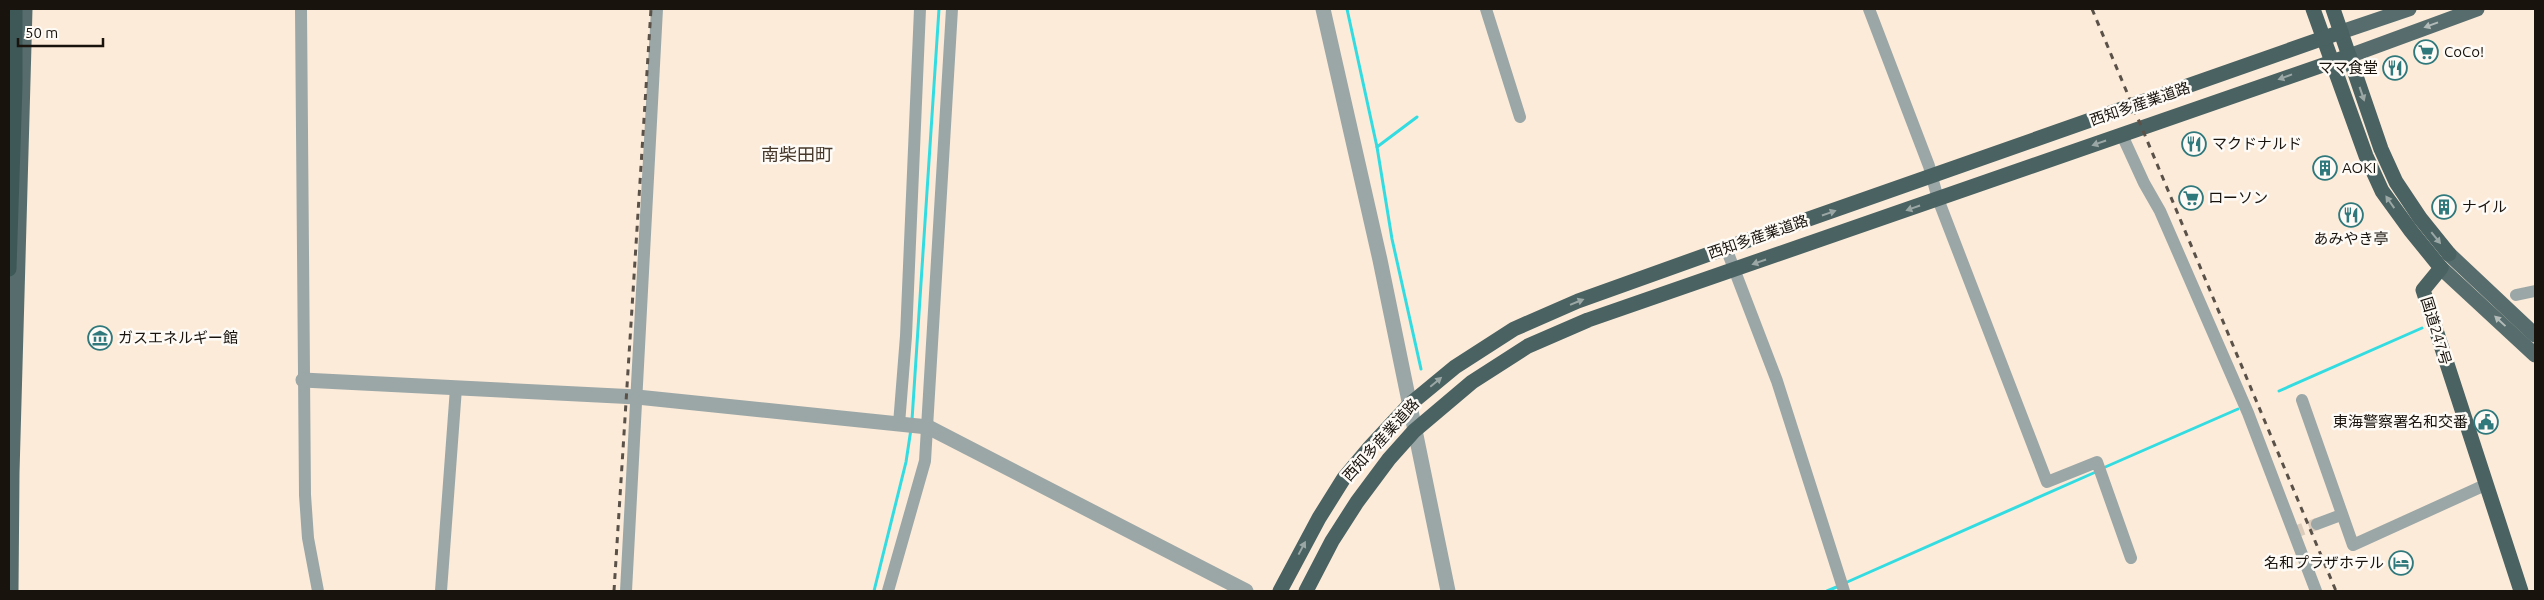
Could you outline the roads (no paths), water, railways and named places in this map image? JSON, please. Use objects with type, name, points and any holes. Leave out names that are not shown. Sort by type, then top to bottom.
[{"type":"highway","points":[[12,265],[15,9]]},
{"type":"highway","points":[[2313,9],[2366,156],[2382,191],[2411,231],[2442,268]]},
{"type":"highway","points":[[2333,9],[2381,149],[2396,182],[2420,218],[2448,254]]},
{"type":"highway","name":"西知多産業道路","points":[[1280,591],[1319,518],[1344,478],[1409,405],[1455,367],[1514,329],[1578,301],[2341,32]]},
{"type":"highway","name":"西知多産業道路","points":[[1306,591],[1332,541],[1357,502],[1389,459],[1414,432],[1472,382],[1528,346],[1588,320],[2349,56]]},
{"type":"highway","name":"国道247号","points":[[2442,268],[2423,290],[2521,591]]},
{"type":"main road","points":[[11,591],[12,265],[25,9]]},
{"type":"main road","points":[[2341,32],[2409,9]]},
{"type":"main road","points":[[2349,56],[2477,9]]},
{"type":"main road","points":[[2448,254],[2535,335]]},
{"type":"main road","points":[[2442,268],[2535,355]]},
{"type":"street","points":[[302,9],[305,495],[308,538],[318,591]]},
{"type":"street","points":[[626,591],[657,9]]},
{"type":"street","points":[[899,424],[907,327],[920,9]]},
{"type":"street","points":[[888,591],[925,461],[952,9]]},
{"type":"street","points":[[1323,9],[1380,260],[1448,591]]},
{"type":"street","points":[[1486,9],[1520,118]]},
{"type":"street","points":[[1869,9],[1932,177],[1938,200],[2048,482],[2097,462],[2131,558]]},
{"type":"street","points":[[2122,135],[2144,183],[2160,211],[2208,318],[2248,413],[2316,591]]},
{"type":"street","points":[[1726,248],[1777,381],[1844,591]]},
{"type":"street","points":[[2516,295],[2535,291]]},
{"type":"street","points":[[303,380],[637,397],[928,427],[1246,591]]},
{"type":"street","points":[[441,591],[456,388]]},
{"type":"street","points":[[2302,400],[2353,545],[2485,485]]},
{"type":"street","points":[[2317,524],[2341,515]]},
{"type":"waterway","points":[[912,420],[939,9]]},
{"type":"waterway","points":[[1347,9],[1377,147]]},
{"type":"waterway","points":[[1417,117],[1377,147],[1392,239],[1421,369]]},
{"type":"waterway","points":[[2279,391],[2422,328]]},
{"type":"waterway","points":[[2103,468],[2238,409]]},
{"type":"waterway","points":[[874,591],[906,462],[911,429]]},
{"type":"waterway","points":[[1845,583],[2098,471]]},
{"type":"waterway","points":[[1827,591],[1839,586]]},
{"type":"tunnel","points":[[2292,533],[2317,524]]},
{"type":"railway","points":[[614,591],[651,9]]},
{"type":"railway","points":[[2092,9],[2336,591]]},
{"type":"place","name":"CoCo!","points":[[2426,52]]},
{"type":"place","name":"ママ食堂","points":[[2395,68]]},
{"type":"place","name":"マクドナルド","points":[[2194,144]]},
{"type":"place","name":"AOKI","points":[[2325,168]]},
{"type":"place","name":"ローソン","points":[[2191,198]]},
{"type":"place","name":"ナイル","points":[[2444,207]]},
{"type":"place","name":"あみやき亭","points":[[2351,215]]},
{"type":"place","name":"ガスエネルギー館","points":[[100,338]]},
{"type":"place","name":"東海警察署名和交番","points":[[2486,422]]},
{"type":"place","name":"名和プラザホテル","points":[[2401,563]]},
{"type":"district","name":"南柴田町","points":[[797,155]]}]
